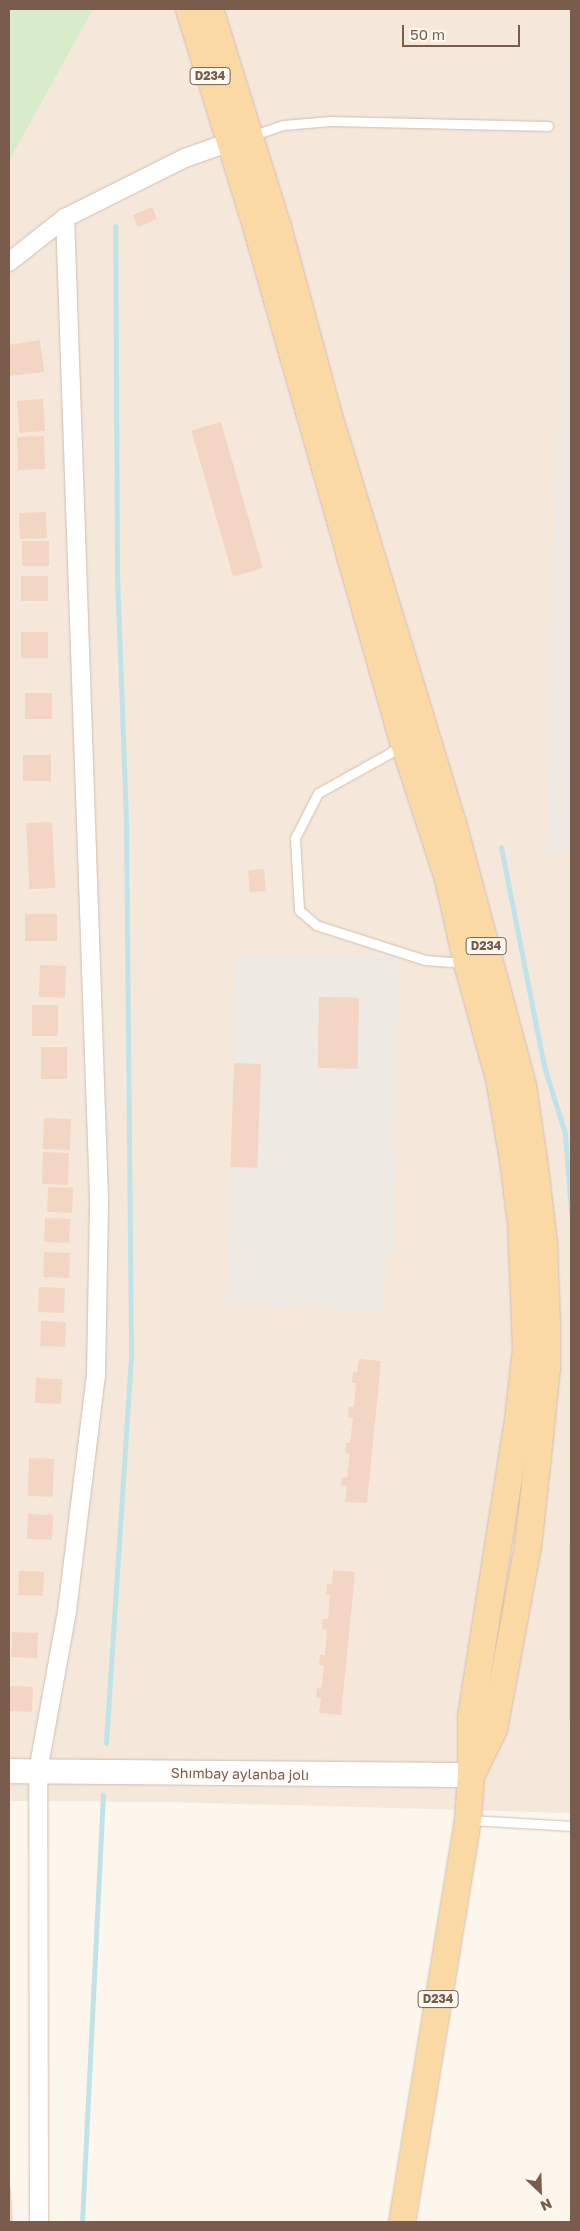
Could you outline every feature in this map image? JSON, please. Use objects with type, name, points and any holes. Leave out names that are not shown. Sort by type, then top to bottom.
[{"type":"main road","name":"D234","points":[[189,9],[240,139],[278,227],[326,409],[454,823],[523,1086],[544,1243],[547,1368],[528,1546],[494,1729],[471,1775]]},
{"type":"main road","name":"D234","points":[[210,9],[240,139],[402,741],[448,879],[467,963],[498,1078],[513,1160],[521,1223],[526,1349],[518,1420],[471,1718],[471,1775],[468,1820],[402,2222]]},
{"type":"main road","name":"Shımbay aylanba jolı","points":[[9,1771],[471,1775]]},
{"type":"street","points":[[9,262],[65,218],[185,158],[240,139]]},
{"type":"street","points":[[39,2222],[38,1771],[67,1611],[96,1375],[99,1209],[65,218]]},
{"type":"lane","points":[[240,139],[283,125],[330,121],[548,126]]},
{"type":"lane","points":[[402,741],[390,753],[318,794],[295,838],[299,910],[316,925],[425,960],[467,963]]},
{"type":"lane","points":[[468,1820],[571,1826]]},
{"type":"shaded area","points":[[9,9],[571,9],[571,1813],[167,1802],[9,1801]]},
{"type":"shaded area","points":[[571,9],[571,853],[546,852]]},
{"type":"shaded area","points":[[235,955],[399,956],[395,1251],[387,1251],[382,1312],[226,1304],[230,1167],[256,1168],[261,1064],[234,1063]]},
{"type":"green space","points":[[9,9],[93,9],[9,161]]},
{"type":"building","points":[[152,207],[157,219],[138,227],[133,215]]},
{"type":"building","points":[[40,340],[44,372],[9,376],[9,345]]},
{"type":"building","points":[[43,399],[45,431],[19,433],[17,401]]},
{"type":"building","points":[[221,422],[263,568],[233,577],[191,431]]},
{"type":"building","points":[[44,436],[45,469],[18,470],[17,437]]},
{"type":"building","points":[[46,512],[47,538],[20,539],[19,513]]},
{"type":"building","points":[[22,541],[49,541],[49,566],[22,566]]},
{"type":"building","points":[[21,576],[48,576],[48,601],[21,601]]},
{"type":"building","points":[[21,632],[48,632],[48,658],[21,658]]},
{"type":"building","points":[[25,693],[52,693],[52,719],[25,719]]},
{"type":"building","points":[[23,755],[51,755],[51,781],[23,781]]},
{"type":"building","points":[[52,822],[55,888],[29,889],[26,823]]},
{"type":"building","points":[[264,869],[266,891],[250,892],[248,870]]},
{"type":"building","points":[[25,914],[57,914],[57,941],[25,941]]},
{"type":"building","points":[[40,965],[66,966],[65,998],[39,997]]},
{"type":"building","points":[[319,997],[359,998],[358,1069],[318,1068]]},
{"type":"building","points":[[32,1005],[58,1005],[58,1036],[32,1036]]},
{"type":"building","points":[[41,1047],[67,1047],[67,1079],[41,1079]]},
{"type":"building","points":[[234,1063],[261,1064],[257,1168],[230,1167]]},
{"type":"building","points":[[44,1118],[71,1119],[70,1150],[43,1149]]},
{"type":"building","points":[[43,1152],[69,1153],[68,1185],[42,1184]]},
{"type":"building","points":[[48,1187],[73,1188],[72,1213],[47,1212]]},
{"type":"building","points":[[45,1218],[70,1219],[69,1243],[44,1242]]},
{"type":"building","points":[[44,1252],[70,1253],[69,1278],[43,1277]]},
{"type":"building","points":[[39,1287],[65,1288],[64,1313],[38,1312]]},
{"type":"building","points":[[41,1321],[66,1322],[65,1347],[40,1346]]},
{"type":"building","points":[[359,1359],[381,1361],[367,1503],[345,1502],[347,1486],[341,1486],[342,1477],[347,1477],[350,1454],[345,1453],[346,1443],[350,1443],[353,1418],[348,1418],[349,1407],[354,1407],[356,1383],[352,1383],[353,1372],[357,1373]]},
{"type":"building","points":[[36,1378],[62,1379],[61,1404],[35,1403]]},
{"type":"building","points":[[29,1458],[54,1459],[53,1497],[28,1496]]},
{"type":"building","points":[[28,1514],[53,1515],[52,1540],[27,1539]]},
{"type":"building","points":[[333,1570],[355,1572],[341,1715],[319,1713],[321,1698],[316,1698],[317,1688],[321,1689],[324,1666],[319,1665],[320,1655],[325,1655],[327,1630],[322,1629],[323,1619],[328,1619],[330,1595],[326,1595],[327,1584],[332,1584]]},
{"type":"building","points":[[19,1571],[44,1572],[43,1596],[18,1595]]},
{"type":"building","points":[[12,1632],[38,1633],[37,1658],[11,1657]]},
{"type":"building","points":[[9,1686],[33,1687],[32,1712],[9,1711]]},
{"type":"building","points":[[9,2188],[11,2188],[13,2222],[9,2222]]},
{"type":"waterway","points":[[106,1743],[131,1352],[126,820],[117,569],[115,226]]},
{"type":"waterway","points":[[501,847],[544,1066],[565,1134],[571,1212]]},
{"type":"waterway","points":[[571,1546],[571,1719]]},
{"type":"waterway","points":[[82,2222],[103,1795]]}]
